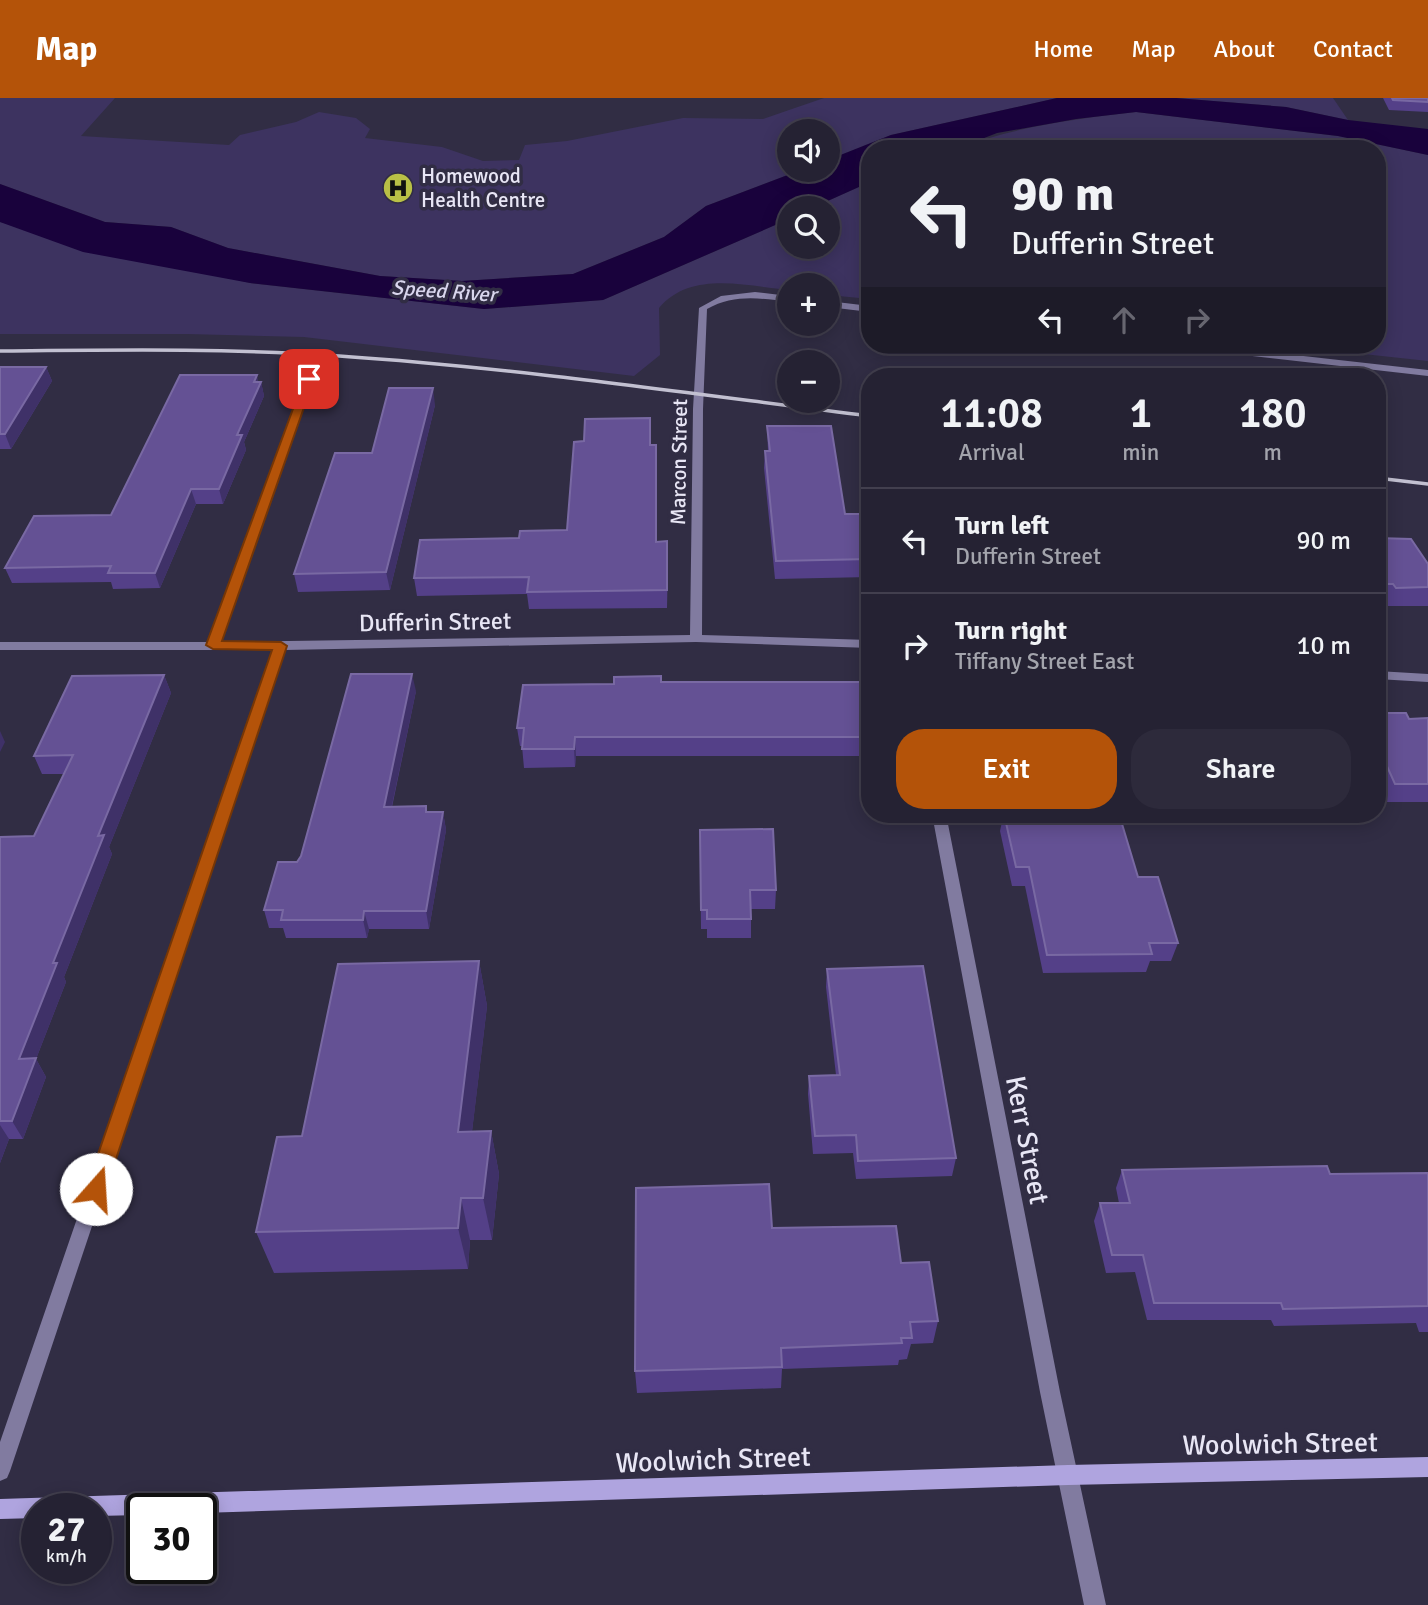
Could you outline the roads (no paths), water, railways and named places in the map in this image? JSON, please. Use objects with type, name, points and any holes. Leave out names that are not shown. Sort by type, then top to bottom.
[{"type":"main road","name":"Woolwich Street","points":[[0,1509],[1068,1475],[1428,1467]]},
{"type":"street","name":"Marcon Street","points":[[696,638],[698,409],[703,308],[720,297],[753,295],[777,298]]},
{"type":"street","points":[[840,305],[861,308]]},
{"type":"street","points":[[1261,354],[1384,368]]},
{"type":"street","points":[[1386,368],[1428,373]]},
{"type":"street","points":[[213,645],[309,379]]},
{"type":"street","name":"Dufferin Street","points":[[0,646],[281,646],[696,638],[861,645]]},
{"type":"street","points":[[0,1471],[281,646]]},
{"type":"street","points":[[1386,676],[1428,678]]},
{"type":"street","name":"Kerr Street","points":[[941,823],[1095,1605]]},
{"type":"water","points":[[1057,98],[1176,98],[1286,107],[1348,120],[1428,129],[1428,155],[1386,146],[1386,140],[1357,140],[1136,112],[997,133],[979,140],[878,140]]},
{"type":"water","name":"Speed River","points":[[861,147],[861,186],[839,196],[777,196],[777,224],[603,300],[484,309],[250,283],[83,252],[0,222],[0,184],[105,222],[171,227],[228,248],[380,276],[462,281],[573,274],[664,237],[706,206],[777,179],[777,182],[840,182],[840,155]]},
{"type":"railway","points":[[0,351],[212,351],[339,356],[539,374],[861,415]]},
{"type":"railway","points":[[1386,479],[1428,484]]},
{"type":"place","name":"Homewood Health Centre","points":[[398,188]]}]
